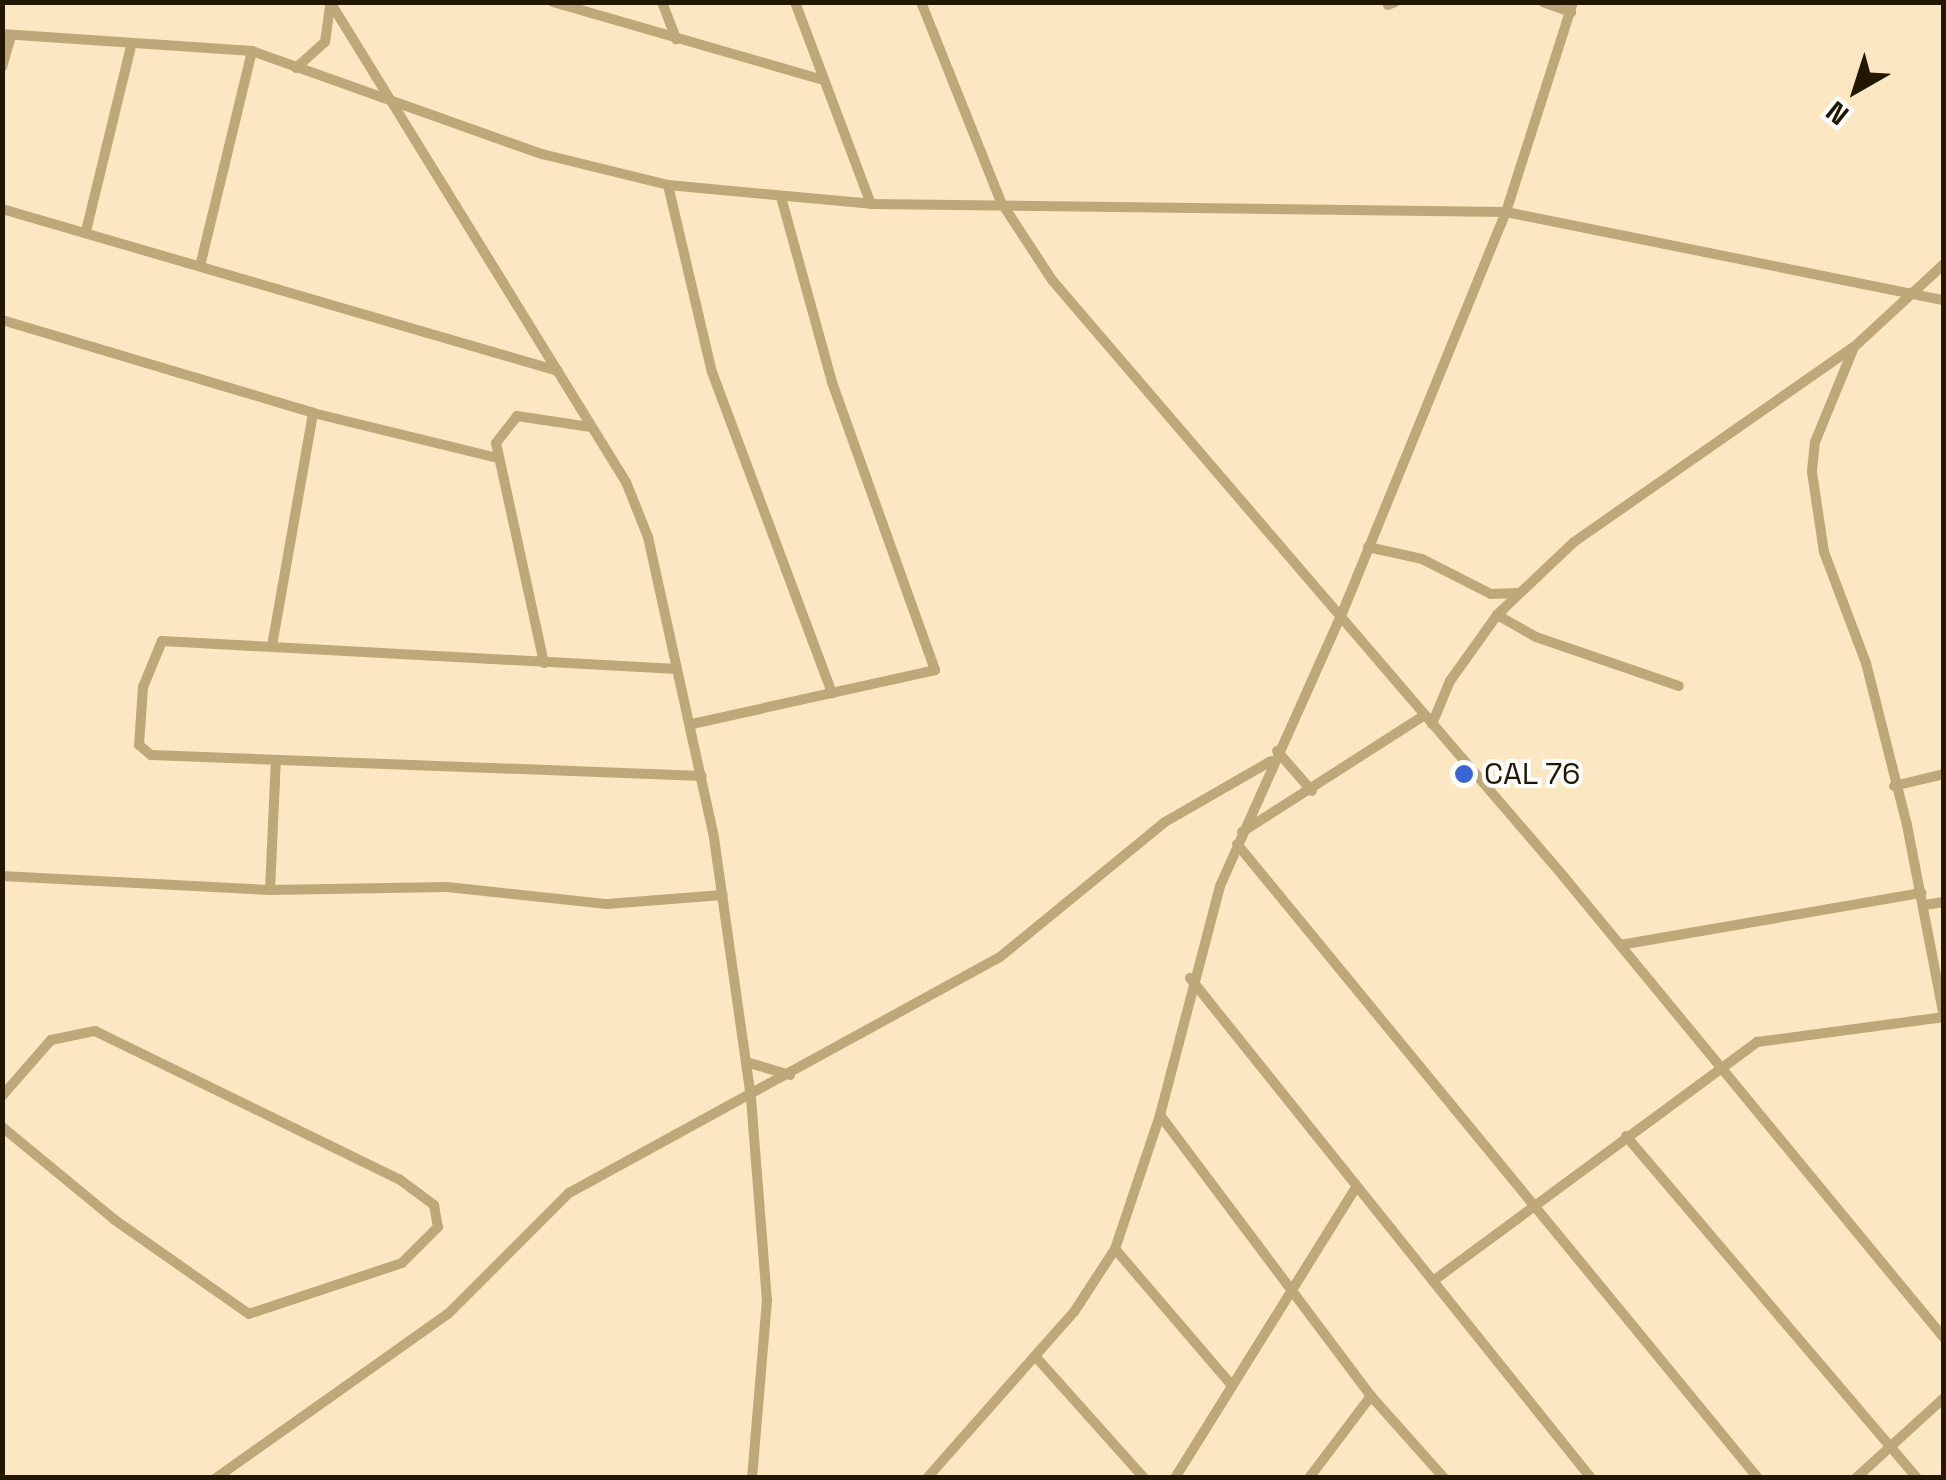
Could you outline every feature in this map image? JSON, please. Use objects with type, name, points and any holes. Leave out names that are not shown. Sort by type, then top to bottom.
[{"type":"street","points":[[553,2],[824,80]]},
{"type":"street","points":[[662,2],[676,40]]},
{"type":"street","points":[[795,2],[871,204]]},
{"type":"street","points":[[921,2],[1001,202],[1052,280],[1620,945],[1944,1338]]},
{"type":"street","points":[[927,1478],[1035,1356],[1115,1249],[1160,1116],[1190,978],[1240,838],[1341,616],[1506,212],[1572,7],[1543,2]]},
{"type":"street","points":[[295,69],[325,42],[330,3]]},
{"type":"street","points":[[330,3],[559,372],[637,506],[692,724],[751,1098],[767,1300],[752,1478]]},
{"type":"street","points":[[2,67],[7,34],[252,52],[542,154],[668,185],[782,200],[871,204],[1001,202],[1506,212],[1944,300]]},
{"type":"street","points":[[86,231],[131,46]]},
{"type":"street","points":[[201,262],[252,52]]},
{"type":"street","points":[[668,185],[712,372],[832,693]]},
{"type":"street","points":[[692,724],[935,670],[832,382],[782,200]]},
{"type":"street","points":[[2,209],[201,262],[559,372]]},
{"type":"street","points":[[1240,838],[1428,719],[1450,681],[1498,616],[1574,542],[1854,346],[1944,264]]},
{"type":"street","points":[[2,320],[313,414],[497,458]]},
{"type":"street","points":[[1433,1282],[1536,1208],[1719,1063],[1757,1042],[1944,1017],[1923,899],[1866,663],[1824,552],[1812,472],[1814,442],[1854,346]]},
{"type":"street","points":[[272,646],[313,414]]},
{"type":"street","points":[[544,663],[497,458],[502,427],[516,416],[592,427]]},
{"type":"street","points":[[1368,547],[1422,559],[1491,594],[1519,593]]},
{"type":"street","points":[[1498,616],[1536,637],[1678,686]]},
{"type":"street","points":[[677,669],[272,646],[157,644],[143,686],[139,745],[151,755],[702,776]]},
{"type":"street","points":[[1275,756],[1312,791]]},
{"type":"street","points":[[216,1478],[448,1314],[570,1193],[751,1098],[1000,957],[1164,822],[1275,756]]},
{"type":"street","points":[[270,890],[276,760]]},
{"type":"street","points":[[1894,786],[1944,774]]},
{"type":"street","points":[[1240,838],[1758,1478]]},
{"type":"street","points":[[2,876],[270,890],[448,887],[607,904],[722,895]]},
{"type":"street","points":[[1620,945],[1923,899],[1944,902]]},
{"type":"street","points":[[1190,978],[1591,1478]]},
{"type":"street","points":[[2,1096],[51,1040],[95,1031],[399,1179],[434,1206],[438,1227],[402,1263],[249,1314],[114,1220],[2,1127]]},
{"type":"street","points":[[746,1062],[790,1075]]},
{"type":"street","points":[[1160,1116],[1371,1396],[1444,1478]]},
{"type":"street","points":[[1626,1136],[1917,1478]]},
{"type":"street","points":[[1176,1478],[1230,1383],[1292,1294],[1356,1188]]},
{"type":"street","points":[[1115,1249],[1230,1383]]},
{"type":"street","points":[[1035,1356],[1144,1478]]},
{"type":"street","points":[[1308,1478],[1371,1396]]},
{"type":"street","points":[[1856,1478],[1944,1398]]},
{"type":"place","name":"CAL 76","points":[[1464,774]]}]
